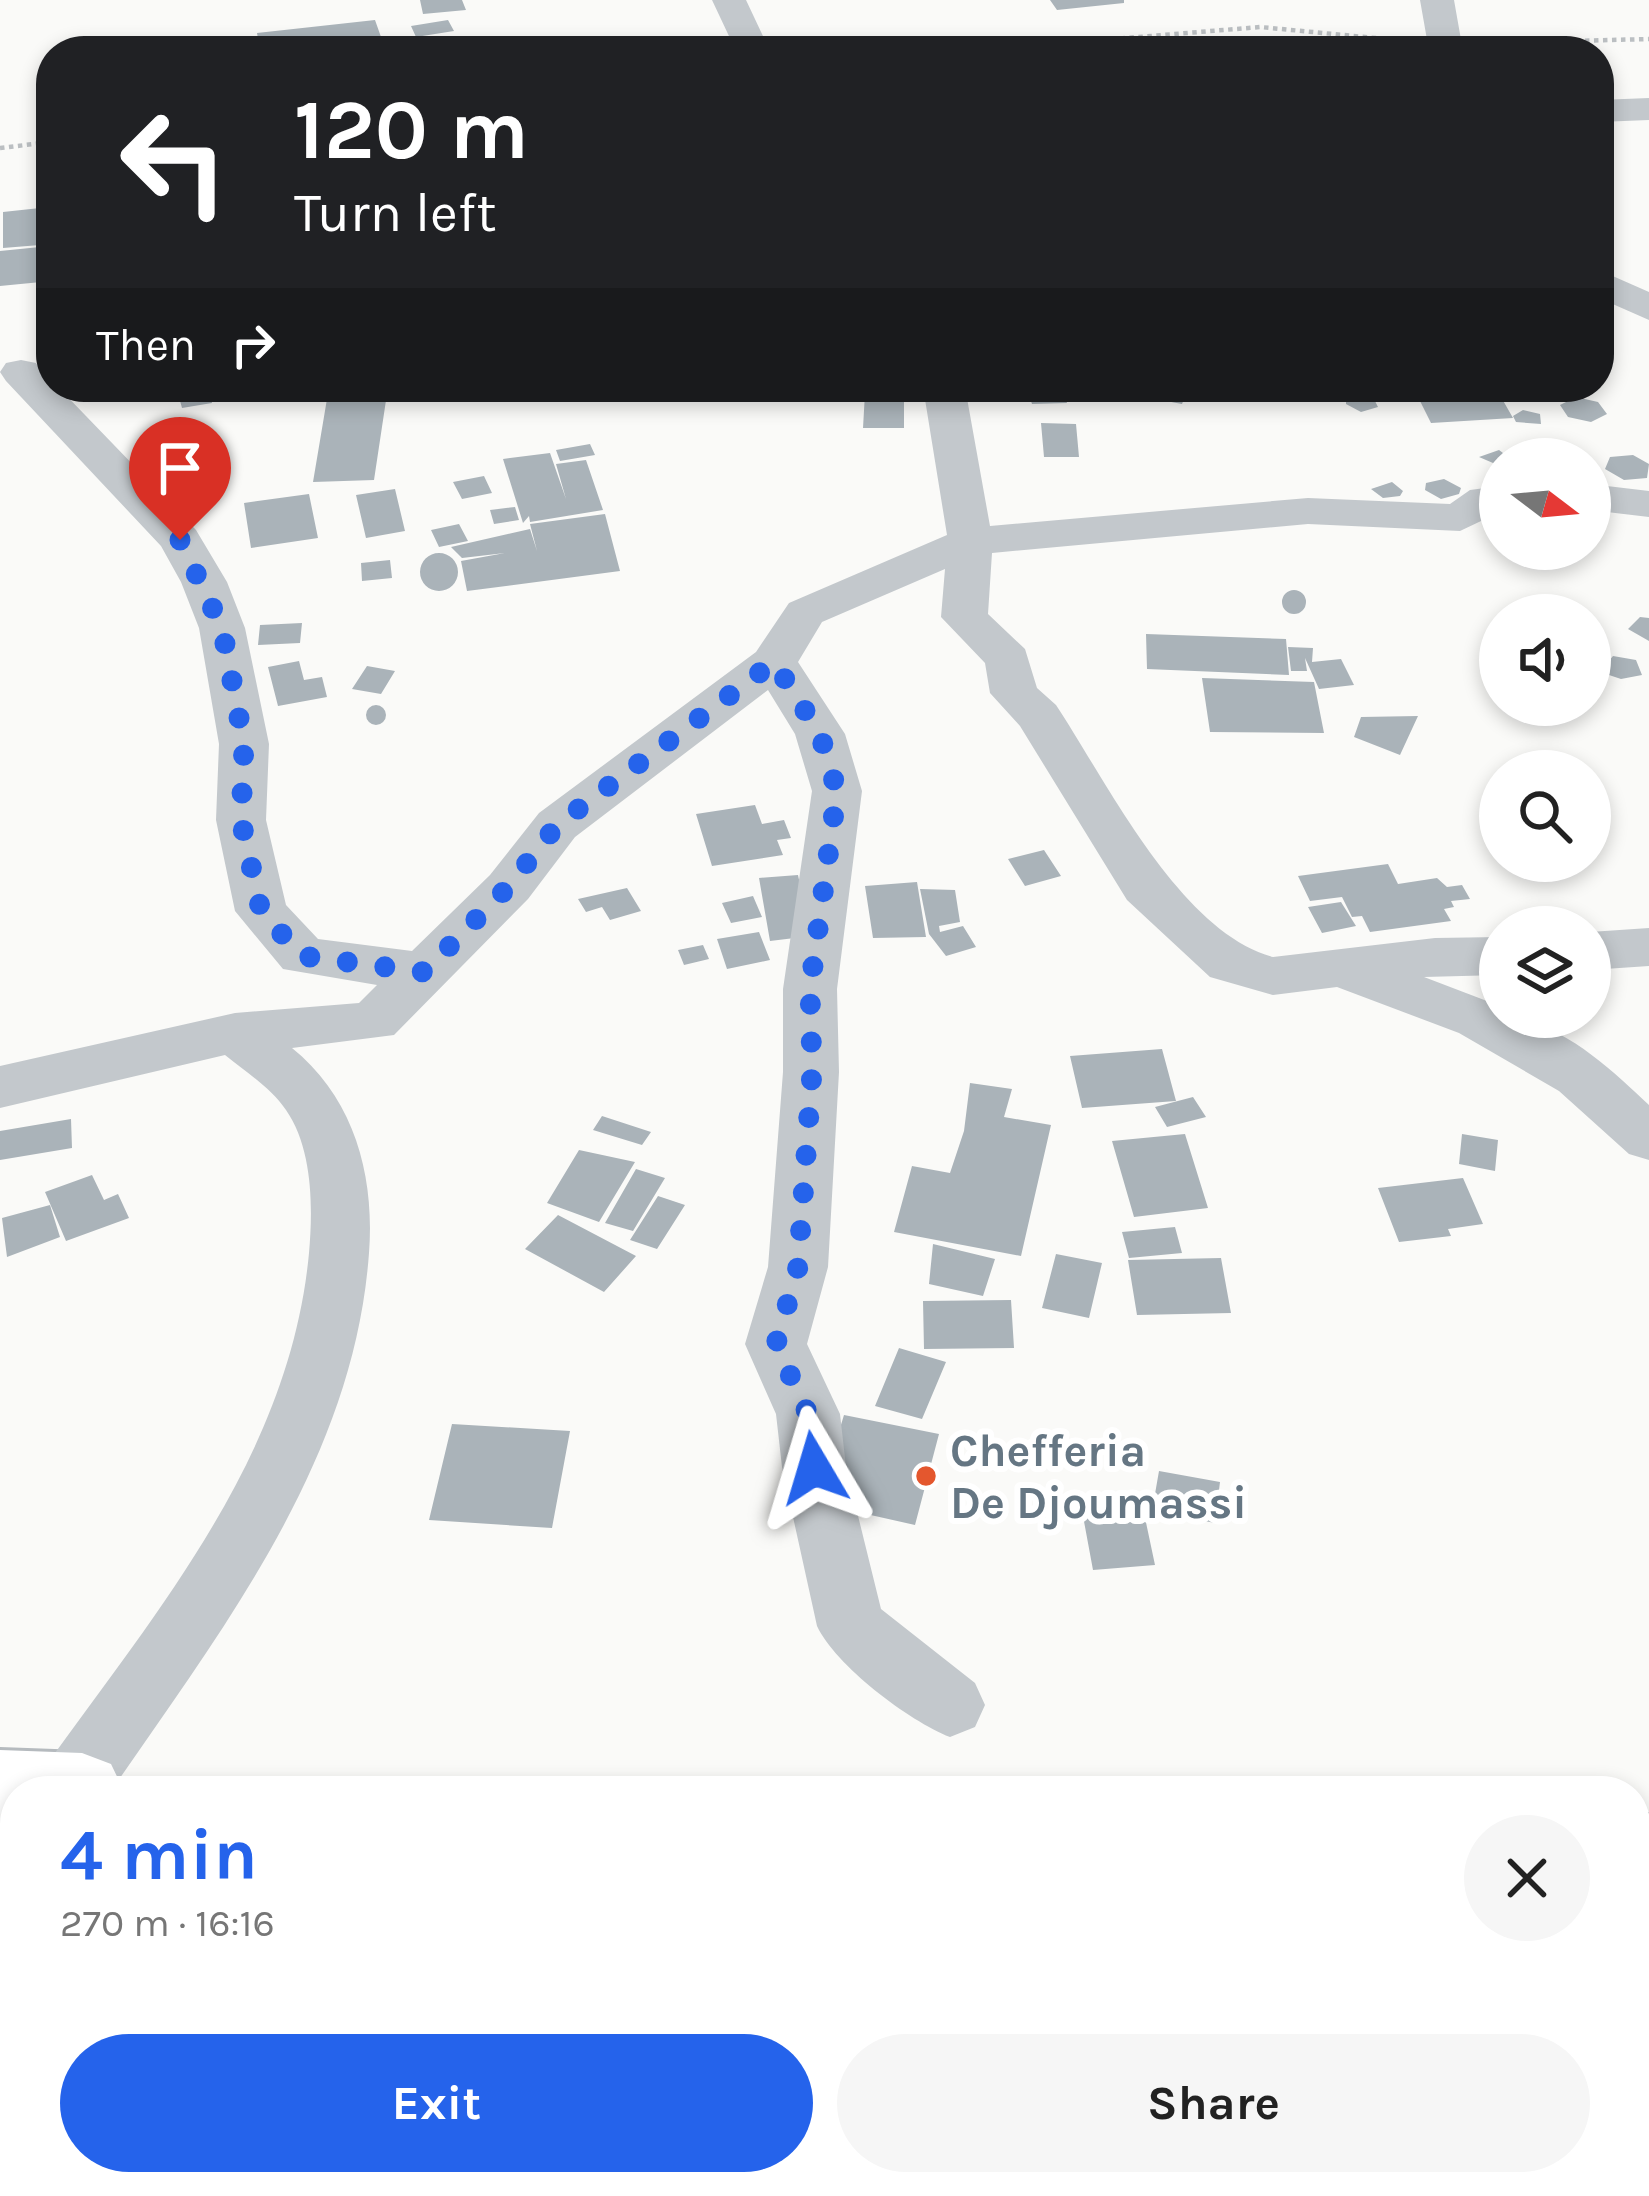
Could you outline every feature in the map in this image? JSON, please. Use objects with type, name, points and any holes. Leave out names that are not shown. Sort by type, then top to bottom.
[{"type":"street","points":[[729,0],[745,36]]},
{"type":"street","points":[[1437,0],[1443,36]]},
{"type":"street","points":[[1614,110],[1649,109]]},
{"type":"street","points":[[1614,289],[1649,308]]},
{"type":"street","points":[[21,372],[36,388]]},
{"type":"street","points":[[49,402],[180,540],[204,582],[222,628],[244,744],[241,820],[261,911],[302,956],[424,972]]},
{"type":"street","points":[[947,402],[970,541],[964,617],[1008,659],[1014,693],[1039,716],[1146,887],[1229,964],[1273,976],[1479,956]]},
{"type":"street","points":[[1611,499],[1649,504]]},
{"type":"street","points":[[0,1087],[236,1033],[374,1021],[509,886],[557,825],[774,662],[805,613],[970,541],[1308,512],[1460,518],[1479,505]]},
{"type":"street","points":[[774,662],[820,734],[837,791],[810,988],[812,1072],[798,1267],[776,1344],[808,1414],[814,1468],[851,1626],[950,1705]]},
{"type":"street","points":[[1611,949],[1649,946]]},
{"type":"street","points":[[1345,970],[1475,1015],[1538,1044],[1592,1082],[1649,1139]]},
{"type":"street","points":[[80,1776],[260,1511],[304,1416],[341,1289],[340,1168],[308,1098],[236,1033]]},
{"type":"path","points":[[1150,36],[1260,27],[1339,36]]},
{"type":"path","points":[[1614,41],[1649,39]]},
{"type":"path","points":[[0,148],[36,144]]},
{"type":"building","points":[[420,0],[462,0],[466,10],[423,14]]},
{"type":"building","points":[[1050,0],[1124,0],[1124,3],[1057,10]]},
{"type":"building","points":[[375,20],[381,36],[258,36]]},
{"type":"building","points":[[448,20],[454,31],[416,36],[411,26]]},
{"type":"building","points":[[36,208],[36,245],[3,248],[3,212]]},
{"type":"building","points":[[36,247],[36,282],[0,286],[0,251]]},
{"type":"building","points":[[180,402],[212,403],[182,408]]},
{"type":"building","points":[[326,402],[386,402],[374,480],[313,482]]},
{"type":"building","points":[[864,402],[904,402],[904,428],[863,428]]},
{"type":"building","points":[[1376,402],[1378,407],[1361,412],[1346,404]]},
{"type":"building","points":[[1420,402],[1504,402],[1513,418],[1431,423]]},
{"type":"building","points":[[1598,402],[1607,414],[1591,422],[1568,417],[1560,405]]},
{"type":"building","points":[[1523,410],[1540,414],[1541,424],[1516,422],[1513,416]]},
{"type":"building","points":[[1041,423],[1076,424],[1079,457],[1044,457]]},
{"type":"building","points":[[590,444],[595,455],[560,461],[556,450]]},
{"type":"building","points":[[550,453],[566,499],[556,464],[586,460],[603,510],[530,522],[529,516],[523,523],[503,459]]},
{"type":"building","points":[[1633,455],[1649,464],[1647,478],[1624,480],[1611,472],[1611,457]]},
{"type":"building","points":[[484,476],[492,493],[462,499],[453,482]]},
{"type":"building","points":[[1444,479],[1461,488],[1459,494],[1441,499],[1425,490],[1426,483]]},
{"type":"building","points":[[1392,482],[1403,491],[1400,496],[1383,498],[1371,489]]},
{"type":"building","points":[[395,489],[405,531],[366,538],[356,495]]},
{"type":"building","points":[[309,494],[318,538],[251,548],[244,503]]},
{"type":"building","points":[[515,507],[519,520],[494,524],[490,510]]},
{"type":"building","points":[[605,514],[620,571],[467,591],[461,561],[505,553],[462,558],[451,547],[530,529],[537,551],[530,524]]},
{"type":"building","points":[[459,524],[468,541],[439,547],[431,530]]},
{"type":"building","points":[[439,553],[452,559],[458,572],[452,585],[439,591],[426,585],[420,572],[426,559]]},
{"type":"building","points":[[390,560],[392,578],[362,581],[361,563]]},
{"type":"building","points":[[1294,590],[1306,602],[1294,614],[1282,602]]},
{"type":"building","points":[[1640,617],[1649,618],[1649,641],[1628,629]]},
{"type":"building","points":[[302,623],[300,643],[258,645],[260,625]]},
{"type":"building","points":[[1146,634],[1286,639],[1289,675],[1147,669]]},
{"type":"building","points":[[1288,647],[1313,648],[1312,662],[1341,659],[1354,685],[1319,689],[1305,658],[1307,671],[1291,671]]},
{"type":"building","points":[[1611,658],[1636,660],[1642,675],[1611,676]]},
{"type":"building","points":[[299,661],[304,680],[322,677],[327,697],[278,706],[268,667]]},
{"type":"building","points":[[367,666],[395,671],[381,694],[352,689]]},
{"type":"building","points":[[1202,678],[1314,682],[1324,733],[1210,732]]},
{"type":"building","points":[[376,705],[386,715],[376,725],[366,715]]},
{"type":"building","points":[[1418,716],[1400,755],[1354,737],[1361,717]]},
{"type":"building","points":[[755,805],[762,824],[784,820],[791,838],[777,840],[783,855],[712,866],[696,814]]},
{"type":"building","points":[[1044,850],[1061,876],[1025,886],[1008,859]]},
{"type":"building","points":[[1388,864],[1398,884],[1437,878],[1447,887],[1462,885],[1470,899],[1451,901],[1454,907],[1444,909],[1451,921],[1370,932],[1362,916],[1352,917],[1342,897],[1310,901],[1298,876]]},
{"type":"building","points":[[798,875],[811,936],[770,941],[759,878]]},
{"type":"building","points":[[917,882],[926,937],[873,938],[865,886]]},
{"type":"building","points":[[627,888],[641,911],[610,920],[602,907],[586,912],[578,899]]},
{"type":"building","points":[[920,889],[955,890],[960,922],[939,926],[940,932],[963,926],[976,947],[946,956],[929,934]]},
{"type":"building","points":[[753,896],[762,917],[731,923],[722,903]]},
{"type":"building","points":[[1341,902],[1356,926],[1322,933],[1308,907]]},
{"type":"building","points":[[759,932],[770,960],[727,969],[717,939]]},
{"type":"building","points":[[703,945],[709,959],[684,965],[678,950]]},
{"type":"building","points":[[1162,1049],[1176,1101],[1082,1108],[1070,1056]]},
{"type":"building","points":[[970,1083],[1012,1089],[1004,1117],[1051,1125],[1021,1256],[894,1232],[912,1166],[950,1173],[964,1131]]},
{"type":"building","points":[[1193,1097],[1206,1117],[1167,1127],[1155,1107]]},
{"type":"building","points":[[602,1116],[651,1132],[642,1145],[593,1130]]},
{"type":"building","points":[[71,1119],[72,1148],[0,1160],[0,1131]]},
{"type":"building","points":[[1185,1134],[1208,1208],[1134,1217],[1112,1141]]},
{"type":"building","points":[[1462,1134],[1498,1140],[1495,1171],[1459,1164]]},
{"type":"building","points":[[579,1150],[635,1162],[599,1222],[547,1203]]},
{"type":"building","points":[[636,1169],[665,1178],[633,1231],[605,1223]]},
{"type":"building","points":[[92,1175],[104,1200],[118,1194],[129,1218],[66,1241],[45,1192]]},
{"type":"building","points":[[1463,1178],[1483,1224],[1448,1229],[1451,1236],[1399,1242],[1378,1188]]},
{"type":"building","points":[[658,1196],[685,1205],[657,1249],[630,1240]]},
{"type":"building","points":[[50,1205],[60,1237],[7,1257],[2,1218]]},
{"type":"building","points":[[558,1215],[636,1256],[604,1292],[525,1249]]},
{"type":"building","points":[[1175,1227],[1182,1253],[1129,1258],[1122,1232]]},
{"type":"building","points":[[933,1244],[995,1259],[983,1296],[929,1284]]},
{"type":"building","points":[[1056,1254],[1102,1263],[1089,1318],[1042,1308]]},
{"type":"building","points":[[1221,1258],[1231,1313],[1137,1315],[1128,1260]]},
{"type":"building","points":[[1011,1300],[1014,1348],[924,1349],[923,1301]]},
{"type":"building","points":[[899,1348],[946,1362],[922,1419],[875,1406]]},
{"type":"building","points":[[844,1415],[939,1434],[915,1525],[835,1507],[825,1477]]},
{"type":"building","points":[[452,1424],[570,1431],[552,1528],[429,1520]]},
{"type":"building","points":[[1159,1471],[1220,1482],[1215,1523],[1152,1511]]},
{"type":"building","points":[[1144,1513],[1155,1565],[1093,1570],[1083,1516]]},
{"type":"place","name":"Chefferia De Djoumassi","points":[[926,1476]]},
{"type":"route","points":[[180,540],[222,628],[244,744],[241,820],[261,911],[302,956],[424,972],[509,886],[557,825],[774,662],[820,734],[837,791],[810,988],[812,1072],[798,1267],[776,1344],[808,1414],[814,1468]]}]
